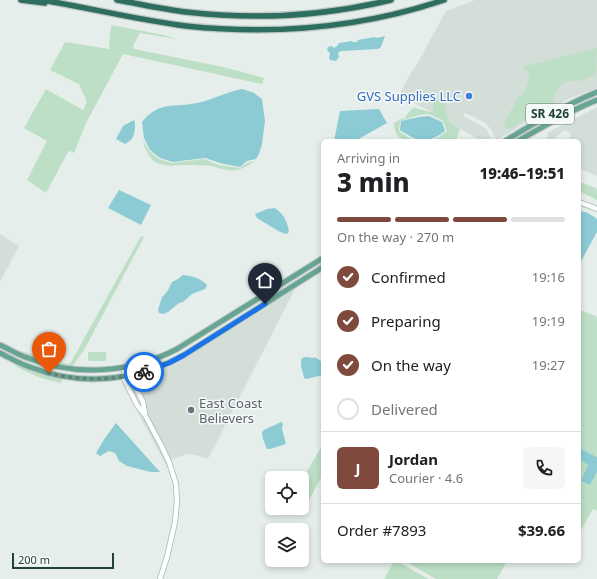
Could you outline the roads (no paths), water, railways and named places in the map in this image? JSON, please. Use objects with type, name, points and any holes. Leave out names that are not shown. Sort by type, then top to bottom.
[{"type":"highway","points":[[21,0],[70,7],[79,6]]},
{"type":"highway","points":[[42,0],[186,26],[225,29],[278,30],[346,24],[406,12],[444,0]]},
{"type":"highway","points":[[117,0],[185,12],[215,15],[277,16],[318,13],[391,0]]},
{"type":"main road","name":"SR 426","points":[[508,139],[544,117],[597,92]]},
{"type":"main road","name":"SR 426","points":[[521,139],[556,119],[597,100]]},
{"type":"main road","points":[[581,203],[597,209]]},
{"type":"main road","points":[[0,344],[16,353],[48,365],[75,369],[100,370],[125,367],[149,361],[186,343],[321,259]]},
{"type":"main road","points":[[0,353],[22,364],[67,377],[95,379],[129,376],[154,369],[177,359],[228,328],[321,267]]},
{"type":"main road","points":[[228,328],[230,319],[236,312]]},
{"type":"main road","points":[[0,353],[16,353]]},
{"type":"main road","points":[[11,358],[28,358]]},
{"type":"main road","points":[[125,367],[142,402],[145,415]]},
{"type":"main road","points":[[125,367],[123,377],[137,405],[145,415],[169,462],[176,484],[177,500],[175,522],[160,579]]},
{"type":"water","points":[[385,36],[381,47],[378,49],[341,51],[338,53],[339,57],[336,61],[330,60],[329,58],[330,53],[327,50],[328,47],[332,46],[334,48],[339,43],[352,41],[357,42],[358,40]]},
{"type":"water","points":[[242,89],[254,93],[262,99],[265,121],[262,144],[256,159],[247,161],[240,167],[205,158],[173,162],[160,158],[150,150],[144,138],[142,122],[155,110],[168,106],[203,102]]},
{"type":"water","points":[[379,109],[387,123],[359,139],[334,139],[340,111]]},
{"type":"water","points":[[429,116],[442,122],[445,131],[430,139],[417,139],[400,130],[401,121]]},
{"type":"water","points":[[134,120],[135,130],[131,140],[125,144],[116,139],[123,126]]},
{"type":"water","points":[[119,190],[151,205],[141,225],[108,208]]},
{"type":"water","points":[[275,208],[286,221],[289,231],[287,234],[280,232],[257,218],[255,214],[267,209]]},
{"type":"water","points":[[581,211],[597,219],[597,232],[581,261]]},
{"type":"water","points":[[183,275],[199,279],[207,285],[205,289],[192,294],[168,312],[163,314],[159,313],[158,310],[162,297],[167,292],[172,282]]},
{"type":"water","points":[[314,357],[321,361],[321,375],[306,379],[304,378],[301,363],[302,358]]},
{"type":"water","points":[[281,422],[283,424],[282,429],[286,444],[267,449],[262,432]]},
{"type":"water","points":[[116,423],[160,472],[151,472],[127,466],[119,461],[115,453],[109,451],[100,456],[96,453]]},
{"type":"water","points":[[581,449],[597,457],[597,472],[590,485],[581,481],[588,465],[581,460]]},
{"type":"place","name":"GVS Supplies LLC","points":[[469,96]]},
{"type":"place","name":"East Coast Believers","points":[[191,410]]}]
